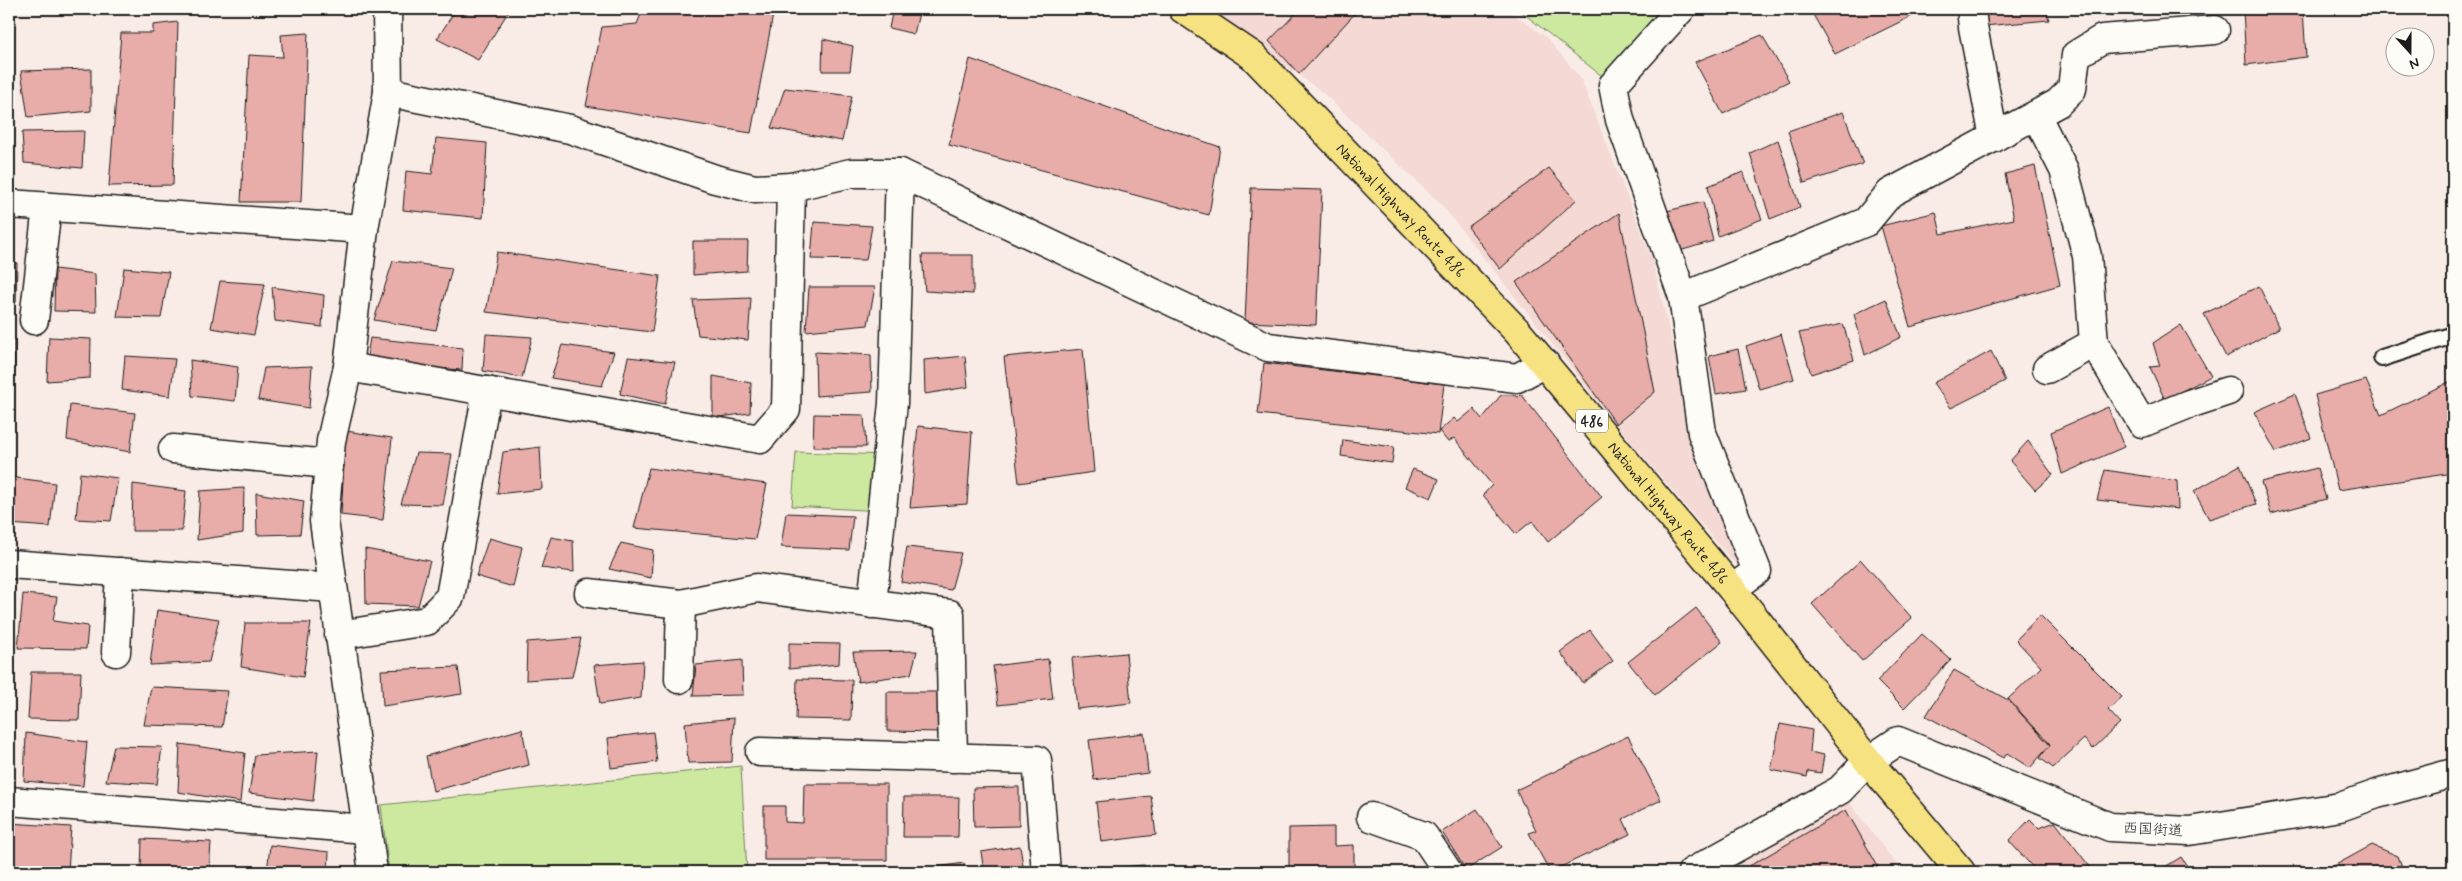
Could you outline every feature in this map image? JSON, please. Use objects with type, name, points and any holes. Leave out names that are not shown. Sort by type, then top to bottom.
[{"type":"highway","name":"National Highway Route 486","points":[[1183,9],[1253,56],[1510,324],[1732,589],[1868,761],[1961,872]]},
{"type":"street","points":[[373,872],[324,520],[331,441],[348,367],[364,229],[388,92],[387,9]]},
{"type":"street","points":[[1681,9],[1613,85],[1620,120],[1683,297],[1702,433],[1757,571],[1732,589]]},
{"type":"street","points":[[1971,9],[1974,35],[1994,138]]},
{"type":"street","points":[[1683,297],[1866,222],[1890,193],[2058,103],[2072,89],[2076,55],[2102,39],[2215,30]]},
{"type":"street","points":[[388,92],[570,129],[715,179],[755,189],[791,187],[851,173],[900,173],[1268,347],[1517,378],[1544,363]]},
{"type":"street","points":[[2036,115],[2064,170],[2087,256],[2094,343],[2142,423],[2228,391]]},
{"type":"street","points":[[872,604],[893,403],[900,173]]},
{"type":"street","points":[[348,367],[760,439],[786,409],[791,187]]},
{"type":"street","points":[[9,204],[364,229]]},
{"type":"street","points":[[34,320],[47,207]]},
{"type":"street","points":[[2047,369],[2094,343]]},
{"type":"street","points":[[339,635],[427,621],[450,597],[487,391]]},
{"type":"street","points":[[173,449],[329,464]]},
{"type":"street","points":[[9,564],[332,588]]},
{"type":"street","points":[[116,652],[120,572]]},
{"type":"street","points":[[588,593],[681,604],[757,588],[950,614],[953,758]]},
{"type":"street","points":[[679,679],[681,604]]},
{"type":"street","name":"西国街道","points":[[1868,761],[1898,742],[2110,827],[2189,832],[2340,807],[2377,794],[2453,773]]},
{"type":"street","points":[[760,752],[1037,760],[1046,872]]},
{"type":"street","points":[[1692,872],[1840,790],[1868,761]]},
{"type":"street","points":[[9,801],[366,829]]},
{"type":"street","points":[[1371,817],[1424,836],[1448,872]]},
{"type":"lane","points":[[2382,358],[2453,335]]},
{"type":"shaded area","points":[[1210,9],[1507,9],[1546,37],[1581,79],[1653,262],[1698,454],[1741,556],[1735,564],[1616,424],[1441,204],[1323,93]]},
{"type":"shaded area","points":[[1840,790],[1902,872],[1692,872]]},
{"type":"green space","points":[[1518,9],[1681,9],[1613,85]]},
{"type":"green space","points":[[796,452],[888,455],[882,511],[792,506]]},
{"type":"green space","points":[[741,766],[747,872],[389,872],[381,805]]},
{"type":"building","points":[[456,9],[510,9],[478,60],[437,39]]},
{"type":"building","points":[[643,9],[774,9],[751,133],[586,106],[602,27],[637,24]]},
{"type":"building","points":[[893,9],[920,9],[914,34],[889,28]]},
{"type":"building","points":[[1300,9],[1359,9],[1299,74],[1269,41]]},
{"type":"building","points":[[1810,9],[1921,9],[1922,11],[1835,54]]},
{"type":"building","points":[[1981,9],[2046,9],[2049,20],[1984,26]]},
{"type":"building","points":[[2108,9],[2160,9],[2109,16]]},
{"type":"building","points":[[2243,9],[2303,9],[2306,57],[2246,65]]},
{"type":"building","points":[[178,22],[173,185],[109,186],[121,33],[153,33],[153,25]]},
{"type":"building","points":[[308,33],[301,202],[241,202],[249,55],[283,57],[281,35]]},
{"type":"building","points":[[1762,35],[1789,81],[1723,114],[1695,62]]},
{"type":"building","points":[[823,39],[853,46],[850,71],[822,71]]},
{"type":"building","points":[[970,59],[1220,147],[1209,215],[949,145]]},
{"type":"building","points":[[91,69],[91,111],[28,117],[21,71]]},
{"type":"building","points":[[785,88],[852,96],[842,141],[771,128]]},
{"type":"building","points":[[1843,112],[1863,164],[1804,183],[1788,131]]},
{"type":"building","points":[[84,131],[82,168],[24,163],[22,132]]},
{"type":"building","points":[[436,138],[487,143],[483,218],[403,210],[406,171],[432,174]]},
{"type":"building","points":[[1778,140],[1800,207],[1770,219],[1750,153]]},
{"type":"building","points":[[2035,166],[2060,285],[1910,327],[1881,226],[1936,212],[1941,234],[2014,219],[2005,174]]},
{"type":"building","points":[[1549,168],[1576,200],[1500,269],[1468,227]]},
{"type":"building","points":[[1743,172],[1762,219],[1718,236],[1708,186]]},
{"type":"building","points":[[1251,188],[1322,190],[1316,325],[1245,322]]},
{"type":"building","points":[[1703,202],[1713,241],[1676,252],[1667,211]]},
{"type":"building","points":[[1619,213],[1655,392],[1616,424],[1516,282]]},
{"type":"building","points":[[814,222],[872,226],[866,260],[811,259]]},
{"type":"building","points":[[693,241],[748,241],[747,271],[693,275]]},
{"type":"building","points":[[497,252],[660,276],[652,332],[486,312]]},
{"type":"building","points":[[922,255],[973,255],[973,294],[925,291]]},
{"type":"building","points":[[393,261],[452,268],[436,330],[374,320]]},
{"type":"building","points":[[9,262],[17,263],[16,302],[9,302]]},
{"type":"building","points":[[124,268],[169,272],[161,318],[117,317]]},
{"type":"building","points":[[55,269],[95,274],[96,312],[54,311]]},
{"type":"building","points":[[220,281],[265,284],[254,335],[211,328]]},
{"type":"building","points":[[2259,286],[2279,328],[2226,357],[2204,314]]},
{"type":"building","points":[[272,287],[324,295],[322,327],[275,321]]},
{"type":"building","points":[[809,287],[875,287],[868,325],[806,331]]},
{"type":"building","points":[[751,298],[748,340],[698,335],[693,300]]},
{"type":"building","points":[[1886,299],[1901,337],[1865,355],[1854,314]]},
{"type":"building","points":[[1843,324],[1854,360],[1811,374],[1799,333]]},
{"type":"building","points":[[2181,325],[2211,376],[2165,400],[2150,367],[2160,366],[2153,343]]},
{"type":"building","points":[[486,334],[532,337],[522,378],[483,371]]},
{"type":"building","points":[[1781,334],[1794,379],[1759,389],[1746,346]]},
{"type":"building","points":[[49,337],[91,339],[90,378],[47,381]]},
{"type":"building","points":[[370,338],[463,348],[462,370],[366,363]]},
{"type":"building","points":[[9,340],[14,340],[14,381],[9,381]]},
{"type":"building","points":[[562,345],[614,352],[602,386],[551,378]]},
{"type":"building","points":[[1083,349],[1094,472],[1019,483],[1004,357]]},
{"type":"building","points":[[1738,349],[1746,389],[1716,394],[1709,356]]},
{"type":"building","points":[[1991,351],[2005,381],[1951,408],[1933,383]]},
{"type":"building","points":[[815,352],[871,355],[872,392],[816,396]]},
{"type":"building","points":[[125,356],[175,359],[170,396],[122,390]]},
{"type":"building","points":[[965,356],[968,387],[925,394],[924,360]]},
{"type":"building","points":[[628,357],[675,362],[665,404],[620,394]]},
{"type":"building","points":[[190,360],[238,367],[235,401],[192,396]]},
{"type":"building","points":[[1264,363],[1444,384],[1438,434],[1258,414]]},
{"type":"building","points":[[312,366],[309,408],[258,400],[264,368]]},
{"type":"building","points":[[713,376],[751,383],[750,413],[713,418]]},
{"type":"building","points":[[2366,380],[2381,415],[2453,380],[2453,473],[2338,490],[2315,395]]},
{"type":"building","points":[[1521,394],[1602,497],[1548,542],[1532,521],[1516,534],[1483,495],[1492,485],[1454,438],[1448,442],[1439,431],[1454,418],[1458,422],[1474,409],[1482,419],[1501,395],[1518,397]]},
{"type":"building","points":[[2295,394],[2311,438],[2276,452],[2254,412]]},
{"type":"building","points":[[70,405],[135,413],[130,452],[67,440]]},
{"type":"building","points":[[2108,407],[2124,447],[2062,474],[2051,432]]},
{"type":"building","points":[[814,414],[864,415],[866,447],[813,447]]},
{"type":"building","points":[[918,426],[972,432],[967,504],[910,508]]},
{"type":"building","points":[[346,431],[392,438],[383,520],[341,515]]},
{"type":"building","points":[[1343,440],[1394,447],[1392,463],[1341,456]]},
{"type":"building","points":[[2028,441],[2053,475],[2035,490],[2010,461]]},
{"type":"building","points":[[540,447],[542,489],[497,494],[503,452]]},
{"type":"building","points":[[416,453],[452,454],[443,505],[401,504]]},
{"type":"building","points":[[2240,465],[2256,504],[2209,519],[2194,491]]},
{"type":"building","points":[[649,468],[767,484],[755,539],[634,528]]},
{"type":"building","points":[[2317,468],[2326,499],[2271,514],[2261,482]]},
{"type":"building","points":[[1413,469],[1439,479],[1431,498],[1405,487]]},
{"type":"building","points":[[2105,470],[2177,481],[2178,509],[2097,500]]},
{"type":"building","points":[[80,473],[118,478],[111,521],[76,519]]},
{"type":"building","points":[[9,477],[55,483],[50,527],[9,524]]},
{"type":"building","points":[[133,484],[186,491],[182,531],[132,531]]},
{"type":"building","points":[[244,488],[243,533],[197,540],[200,491]]},
{"type":"building","points":[[256,493],[304,501],[300,534],[257,535]]},
{"type":"building","points":[[786,513],[853,516],[849,550],[781,547]]},
{"type":"building","points":[[551,537],[573,541],[574,572],[541,568]]},
{"type":"building","points":[[489,538],[522,547],[513,587],[476,576]]},
{"type":"building","points":[[621,543],[653,550],[651,578],[609,569]]},
{"type":"building","points":[[907,547],[961,553],[951,590],[901,582]]},
{"type":"building","points":[[365,549],[430,561],[418,606],[366,604]]},
{"type":"building","points":[[1861,560],[1912,618],[1862,661],[1812,604]]},
{"type":"building","points":[[23,594],[57,597],[53,621],[88,626],[86,649],[18,648]]},
{"type":"building","points":[[1696,608],[1722,642],[1655,695],[1628,662]]},
{"type":"building","points":[[157,610],[219,619],[209,662],[150,665]]},
{"type":"building","points":[[2040,615],[2122,697],[2108,710],[2120,723],[2093,749],[2084,739],[2053,768],[2040,758],[2050,744],[2008,699],[2041,667],[2016,640]]},
{"type":"building","points":[[245,623],[311,623],[303,677],[241,667]]},
{"type":"building","points":[[1590,630],[1613,661],[1583,683],[1560,652]]},
{"type":"building","points":[[1922,634],[1951,660],[1904,708],[1877,681]]},
{"type":"building","points":[[581,638],[572,677],[526,680],[527,642]]},
{"type":"building","points":[[789,643],[840,644],[839,664],[789,669]]},
{"type":"building","points":[[917,651],[911,674],[858,682],[853,652]]},
{"type":"building","points":[[1126,653],[1131,703],[1077,709],[1072,658]]},
{"type":"building","points":[[9,655],[12,655],[9,697]]},
{"type":"building","points":[[1048,659],[1053,699],[998,705],[993,666]]},
{"type":"building","points":[[742,660],[743,695],[693,696],[696,665]]},
{"type":"building","points":[[643,661],[641,698],[600,704],[594,665]]},
{"type":"building","points":[[458,667],[462,694],[383,706],[381,670]]},
{"type":"building","points":[[1954,670],[2008,700],[2050,745],[2030,768],[2007,753],[2003,758],[1926,716]]},
{"type":"building","points":[[31,672],[81,672],[79,720],[28,719]]},
{"type":"building","points":[[797,679],[852,680],[851,720],[796,719]]},
{"type":"building","points":[[151,687],[228,691],[222,727],[144,725]]},
{"type":"building","points":[[887,692],[942,692],[942,732],[887,731]]},
{"type":"building","points":[[734,718],[732,762],[688,763],[685,723]]},
{"type":"building","points":[[1780,724],[1812,730],[1810,752],[1824,755],[1821,773],[1808,771],[1807,777],[1771,770]]},
{"type":"building","points":[[522,729],[529,765],[433,791],[426,756]]},
{"type":"building","points":[[653,732],[657,762],[611,768],[608,738]]},
{"type":"building","points":[[26,733],[87,742],[83,786],[24,781]]},
{"type":"building","points":[[1144,733],[1148,773],[1094,780],[1089,740]]},
{"type":"building","points":[[1628,736],[1661,800],[1623,819],[1630,834],[1550,872],[1529,833],[1536,830],[1516,790]]},
{"type":"building","points":[[180,744],[245,753],[240,802],[178,792]]},
{"type":"building","points":[[114,746],[162,747],[157,784],[106,781]]},
{"type":"building","points":[[318,751],[313,801],[249,793],[255,755]]},
{"type":"building","points":[[804,784],[887,784],[887,860],[764,860],[764,806],[785,806],[785,822],[803,823]]},
{"type":"building","points":[[1019,787],[1019,826],[974,827],[973,788]]},
{"type":"building","points":[[1151,796],[1156,835],[1101,842],[1096,802]]},
{"type":"building","points":[[904,797],[959,797],[958,837],[903,837]]},
{"type":"building","points":[[1477,809],[1502,847],[1466,870],[1442,832]]},
{"type":"building","points":[[1846,810],[1881,872],[1739,872]]},
{"type":"building","points":[[2030,819],[2039,828],[2055,822],[2094,872],[2037,872],[2009,841]]},
{"type":"building","points":[[9,823],[71,827],[68,872],[9,867]]},
{"type":"building","points":[[1334,827],[1334,846],[1354,845],[1354,872],[1289,872],[1289,828]]},
{"type":"building","points":[[142,839],[211,842],[209,872],[141,872]]},
{"type":"building","points":[[270,845],[329,852],[328,872],[267,872]]},
{"type":"building","points":[[2372,845],[2398,856],[2404,872],[2323,872]]},
{"type":"building","points":[[1020,846],[1024,872],[984,872],[981,852]]},
{"type":"building","points":[[2181,857],[2191,872],[2157,872]]},
{"type":"building","points":[[964,863],[966,872],[925,872],[925,869]]},
{"type":"building","points":[[1144,865],[1145,872],[1111,872],[1111,868]]}]
